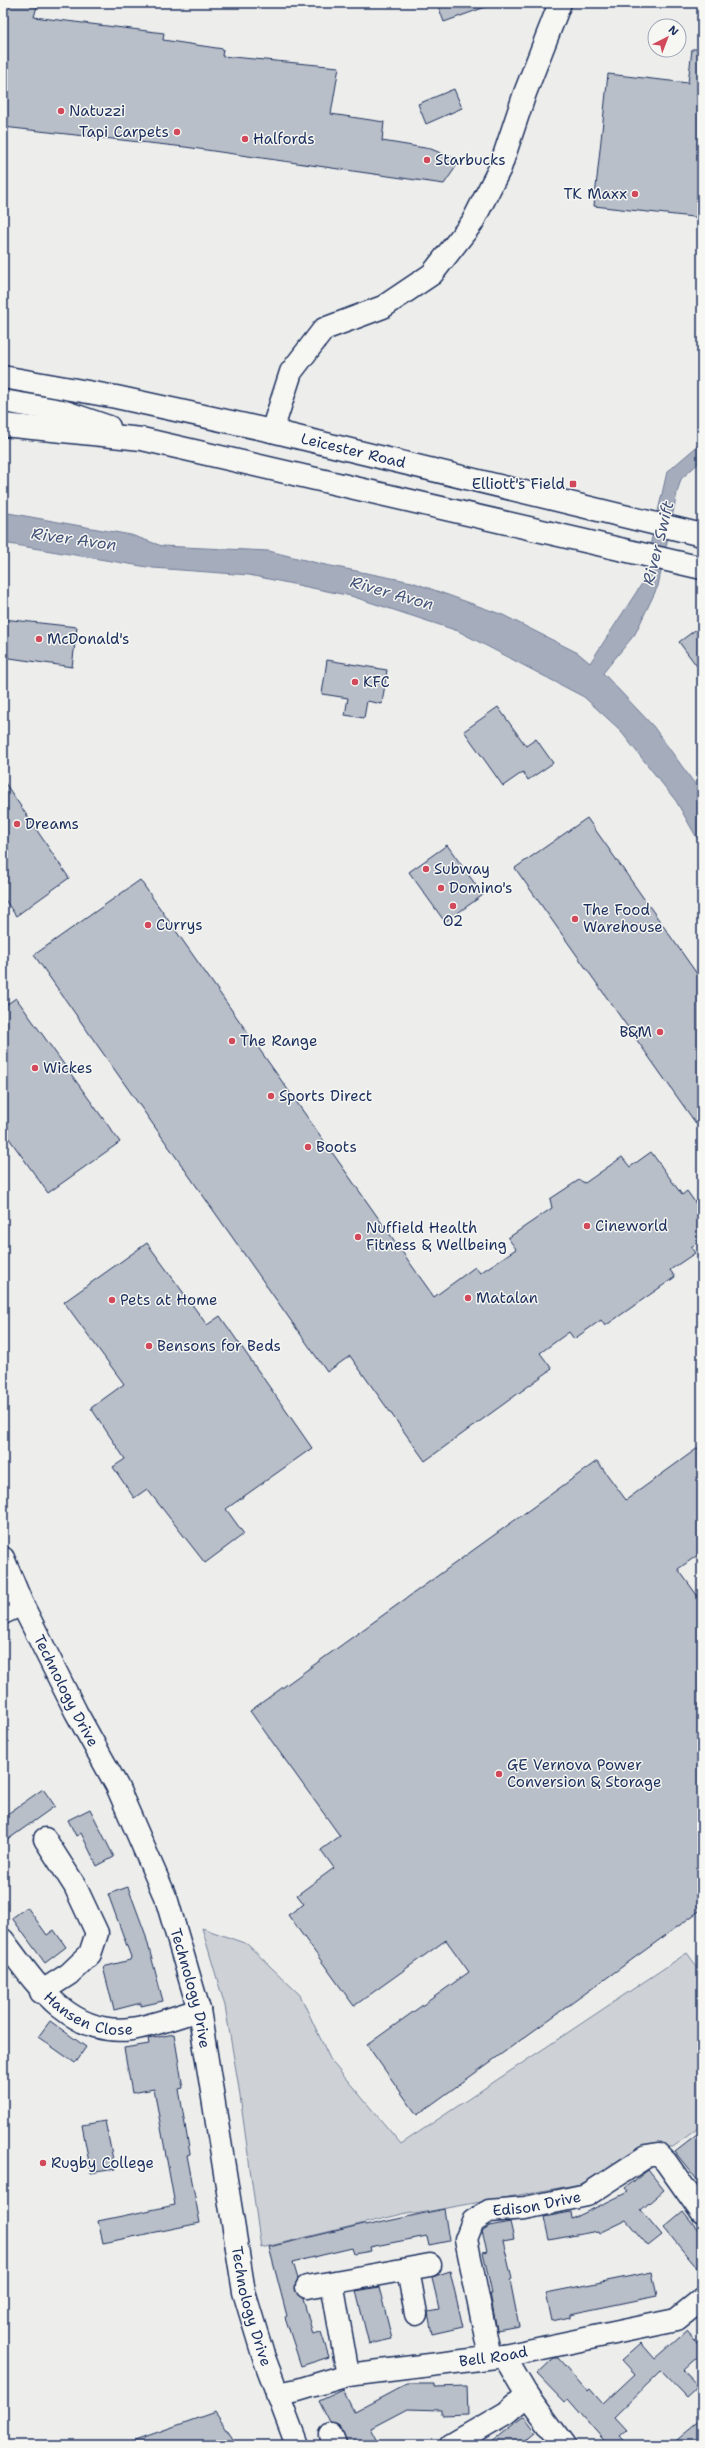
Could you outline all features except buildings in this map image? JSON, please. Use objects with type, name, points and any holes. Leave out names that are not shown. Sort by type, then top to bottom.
[{"type":"main road","points":[[272,431],[291,372],[324,328],[383,308],[432,274],[472,224],[500,168],[525,93],[560,3]]},
{"type":"main road","name":"Leicester Road","points":[[3,377],[116,397],[272,431],[702,535]]},
{"type":"main road","points":[[3,401],[62,411],[142,439],[702,568]]},
{"type":"main road","points":[[3,425],[142,439]]},
{"type":"main road","name":"Technology Drive","points":[[3,1558],[13,1608],[76,1712],[117,1786],[167,1901],[199,2010],[244,2292],[277,2394],[297,2445]]},
{"type":"main road","points":[[41,1992],[69,1974],[90,1954],[97,1933],[76,1886],[45,1839]]},
{"type":"main road","name":"Hansen Close","points":[[3,1940],[41,1992],[78,2021],[110,2030],[132,2029],[199,2010]]},
{"type":"main road","name":"Edison Drive","points":[[497,2356],[466,2239],[473,2221],[490,2211],[525,2208],[587,2195],[647,2156],[658,2154],[666,2162],[702,2213]]},
{"type":"main road","points":[[307,2287],[430,2265]]},
{"type":"main road","points":[[408,2270],[416,2314]]},
{"type":"main road","points":[[332,2282],[348,2375]]},
{"type":"main road","name":"Bell Road","points":[[277,2394],[298,2390],[348,2375],[497,2356],[676,2320],[702,2299]]},
{"type":"main road","points":[[497,2356],[564,2445]]},
{"type":"main road","points":[[451,2445],[506,2413],[527,2395]]},
{"type":"shaded area","points":[[202,1928],[247,1944],[300,1995],[331,2061],[401,2144],[687,1953],[702,1973],[702,2125],[673,2147],[648,2147],[581,2184],[414,2214],[411,2212],[261,2248],[238,2082],[225,2006]]},
{"type":"water","points":[[702,442],[702,460],[681,479],[658,586],[635,634],[603,673],[653,726],[702,794],[702,847],[676,801],[618,728],[584,697],[458,631],[351,596],[249,575],[153,568],[3,543],[3,512],[131,535],[162,546],[269,551],[321,564],[412,582],[503,615],[578,653],[590,663],[641,585],[667,472]]},
{"type":"place","name":"Natuzzi","points":[[61,111]]},
{"type":"place","name":"Tapi Carpets","points":[[177,132]]},
{"type":"place","name":"Halfords","points":[[245,139]]},
{"type":"place","name":"Starbucks","points":[[427,160]]},
{"type":"place","name":"TK Maxx","points":[[635,194]]},
{"type":"place","name":"Elliott's Field","points":[[573,484]]},
{"type":"place","name":"McDonald's","points":[[39,639]]},
{"type":"place","name":"KFC","points":[[355,682]]},
{"type":"place","name":"Dreams","points":[[17,824]]},
{"type":"place","name":"Subway","points":[[426,869]]},
{"type":"place","name":"Domino's","points":[[441,888]]},
{"type":"place","name":"O2","points":[[453,906]]},
{"type":"place","name":"The Food Warehouse","points":[[575,919]]},
{"type":"place","name":"Currys","points":[[148,925]]},
{"type":"place","name":"B&M","points":[[660,1032]]},
{"type":"place","name":"The Range","points":[[232,1041]]},
{"type":"place","name":"Wickes","points":[[35,1068]]},
{"type":"place","name":"Sports Direct","points":[[271,1096]]},
{"type":"place","name":"Boots","points":[[308,1147]]},
{"type":"place","name":"Cineworld","points":[[587,1226]]},
{"type":"place","name":"Nuffield Health Fitness & Wellbeing","points":[[358,1237]]},
{"type":"place","name":"Matalan","points":[[468,1298]]},
{"type":"place","name":"Pets at Home","points":[[112,1300]]},
{"type":"place","name":"Bensons for Beds","points":[[149,1346]]},
{"type":"place","name":"GE Vernova Power Conversion & Storage","points":[[499,1774]]},
{"type":"place","name":"Rugby College","points":[[43,2163]]},
{"type":"water label","name":"River Avon","points":[[74,539]]},
{"type":"water label","name":"River Swift","points":[[658,543]]},
{"type":"water label","name":"River Avon","points":[[392,593]]}]
